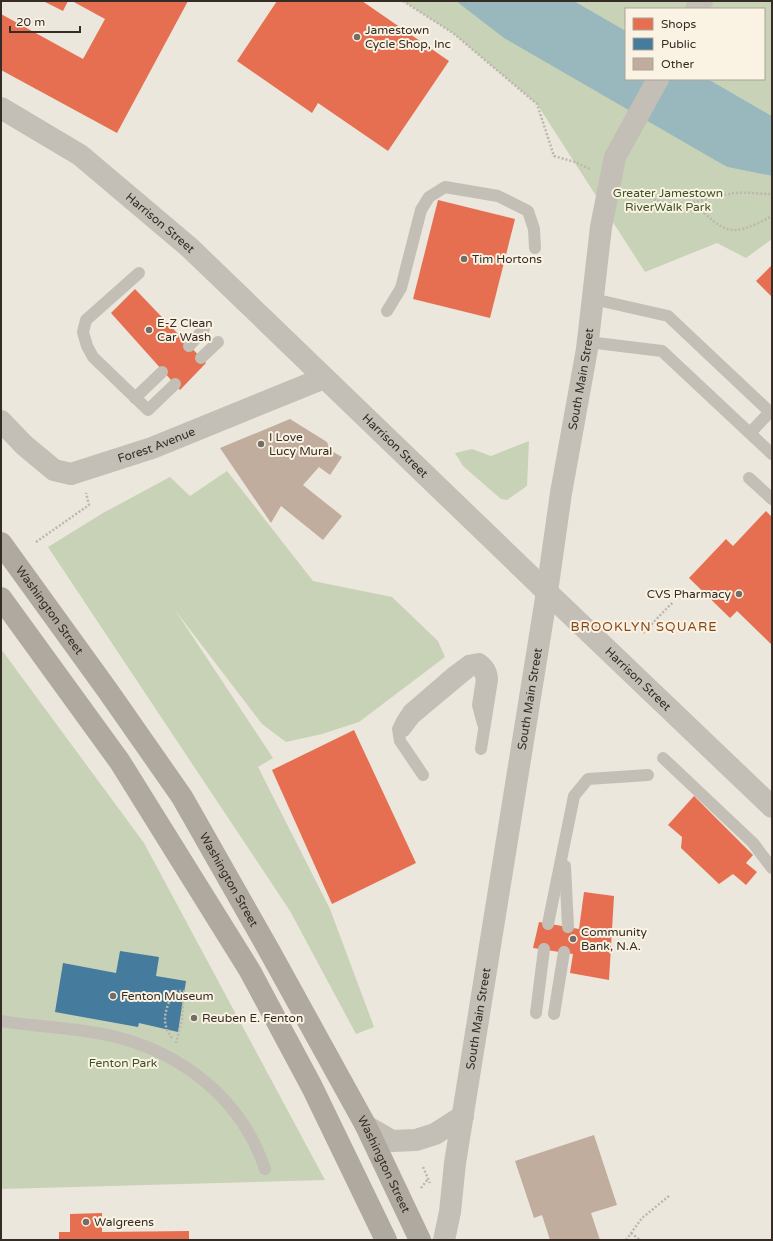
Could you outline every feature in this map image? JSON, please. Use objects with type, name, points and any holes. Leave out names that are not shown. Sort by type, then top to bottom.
[{"type":"highway","name":"Washington Street","points":[[1,543],[108,691],[182,797],[366,1126],[420,1240]]},
{"type":"highway","points":[[1,598],[120,762],[250,971],[312,1087],[386,1240]]},
{"type":"street","name":"South Main Street","points":[[444,1240],[450,1212],[463,1116],[547,592],[561,493],[588,342],[601,227],[615,157],[657,80]]},
{"type":"street","name":"Harrison Street","points":[[1,108],[80,155],[190,248],[772,807]]},
{"type":"street","name":"Forest Avenue","points":[[1,420],[24,445],[54,470],[71,474],[152,448],[324,378]]},
{"type":"street","points":[[366,1126],[392,1141],[416,1140],[435,1134],[463,1116]]},
{"type":"lane","points":[[387,311],[401,288],[421,210],[429,197],[445,186],[498,196],[528,211],[534,230],[535,248]]},
{"type":"lane","points":[[139,273],[86,320],[83,332],[87,346],[93,357],[148,410],[174,384]]},
{"type":"lane","points":[[593,299],[668,316],[771,413],[750,433]]},
{"type":"lane","points":[[189,346],[204,329]]},
{"type":"lane","points":[[201,358],[218,342]]},
{"type":"lane","points":[[588,342],[662,351],[772,454]]},
{"type":"lane","points":[[135,398],[162,372]]},
{"type":"lane","points":[[749,478],[772,499]]},
{"type":"lane","points":[[423,775],[400,742],[398,729],[409,710],[468,661],[480,659],[485,662],[492,673],[480,749]]},
{"type":"lane","points":[[663,758],[753,842],[772,868]]},
{"type":"lane","points":[[548,924],[574,796],[588,779],[648,775]]},
{"type":"lane","points":[[564,848],[568,927]]},
{"type":"lane","points":[[536,1013],[544,949]]},
{"type":"lane","points":[[554,1014],[564,952]]},
{"type":"lane","points":[[1,1021],[92,1032],[145,1046],[172,1059],[213,1086],[251,1136],[265,1169]]},
{"type":"path","points":[[403,1],[454,33],[537,104],[554,156],[575,162],[591,170]]},
{"type":"path","points":[[639,193],[672,205],[730,194],[772,194]]},
{"type":"path","points":[[692,202],[716,224],[730,231],[752,227],[772,216]]},
{"type":"path","points":[[36,542],[89,505]]},
{"type":"path","points":[[643,633],[673,602]]},
{"type":"path","points":[[173,991],[184,991],[182,1020],[176,1044],[168,1034],[164,1017],[173,991]]},
{"type":"path","points":[[422,1167],[431,1185]]},
{"type":"path","points":[[419,1189],[428,1179]]},
{"type":"path","points":[[626,1240],[642,1218],[669,1196]]},
{"type":"path","points":[[631,1233],[640,1240]]},
{"type":"green space","name":"Greater Jamestown RiverWalk Park","points":[[403,1],[456,1],[727,167],[772,176],[772,239],[746,258],[717,243],[645,272],[537,104],[453,33]]},
{"type":"green space","points":[[574,1],[772,1],[772,116],[710,80],[765,80],[765,8],[625,8],[625,30]]},
{"type":"green space","points":[[529,441],[527,486],[507,500],[501,499],[463,466],[455,453],[472,449],[491,456]]},
{"type":"green space","points":[[227,471],[313,581],[392,597],[438,641],[445,657],[359,722],[322,734],[286,742],[262,724],[175,610],[273,758],[258,767],[330,909],[374,1027],[356,1034],[290,911],[48,547],[103,513],[170,477],[190,496]]},
{"type":"green space","name":"Fenton Park","points":[[1,649],[144,843],[325,1180],[1,1189]]},
{"type":"water","points":[[456,1],[574,1],[625,30],[625,80],[710,80],[772,116],[772,176],[727,167],[504,38]]},
{"type":"building: Shops","points":[[43,1],[68,1],[63,11]]},
{"type":"building: Shops","points":[[72,1],[188,1],[117,133],[1,70],[1,14],[83,59],[105,19]]},
{"type":"building: Shops","points":[[277,1],[362,1],[449,61],[388,151],[318,103],[312,113],[237,61]]},
{"type":"building: Shops","name":"Tim Hortons","points":[[438,200],[515,219],[490,318],[413,299]]},
{"type":"building: Shops","points":[[772,265],[772,297],[756,281]]},
{"type":"building: Shops","name":"E-Z Clean Car Wash","points":[[135,289],[206,363],[180,390],[111,313]]},
{"type":"building: Shops","name":"CVS Pharmacy","points":[[766,511],[772,517],[772,645],[737,611],[730,618],[689,578],[726,539],[733,546]]},
{"type":"building: Shops","points":[[354,730],[416,863],[332,904],[272,770]]},
{"type":"building: Shops","points":[[694,796],[753,855],[746,863],[757,872],[746,885],[733,874],[719,884],[681,848],[682,837],[668,825]]},
{"type":"building: Shops","name":"Community Bank, N.A.","points":[[584,892],[614,896],[609,980],[570,973],[573,954],[533,948],[539,922],[579,929]]},
{"type":"building: Shops","name":"Walgreens","points":[[102,1213],[102,1232],[189,1231],[189,1240],[59,1240],[59,1232],[70,1232],[70,1214]]},
{"type":"building: Public","points":[[120,951],[159,957],[156,976],[186,981],[178,1032],[139,1023],[138,1027],[55,1012],[63,963],[116,973]]},
{"type":"building: Other","points":[[290,419],[327,442],[330,450],[342,457],[330,475],[319,467],[303,485],[342,516],[323,540],[281,506],[271,523],[220,448]]},
{"type":"building: Other","points":[[594,1135],[617,1205],[591,1213],[600,1240],[550,1240],[542,1215],[534,1218],[515,1161]]},
{"type":"place","name":"Jamestown Cycle Shop, Inc","points":[[357,37]]},
{"type":"place","name":"Tim Hortons","points":[[464,259]]},
{"type":"place","name":"E-Z Clean Car Wash","points":[[149,330]]},
{"type":"place","name":"I Love Lucy Mural","points":[[261,444]]},
{"type":"place","name":"CVS Pharmacy","points":[[739,594]]},
{"type":"place","name":"Community Bank, N.A.","points":[[573,939]]},
{"type":"place","name":"Fenton Museum","points":[[113,996]]},
{"type":"place","name":"Reuben E. Fenton","points":[[194,1018]]},
{"type":"place","name":"Walgreens","points":[[86,1222]]},
{"type":"district","name":"BROOKLYN SQUARE","points":[[644,627]]}]
